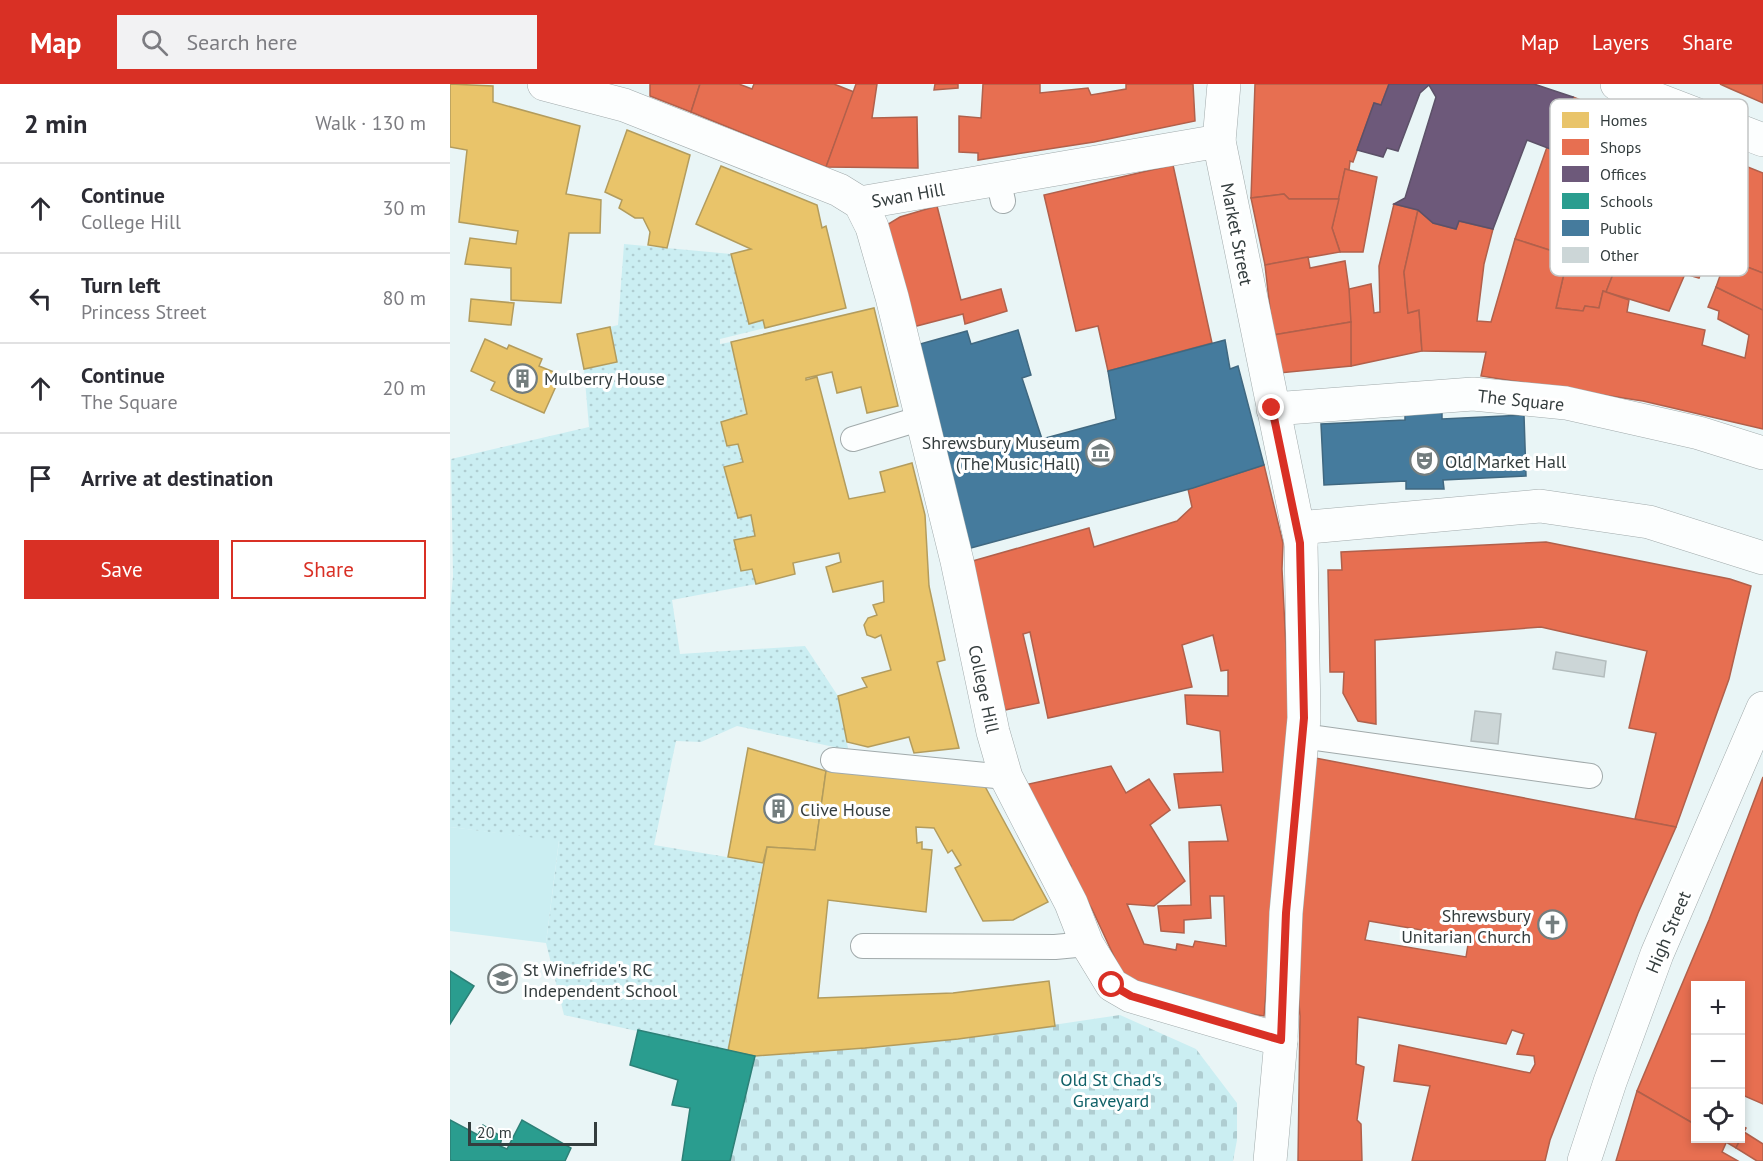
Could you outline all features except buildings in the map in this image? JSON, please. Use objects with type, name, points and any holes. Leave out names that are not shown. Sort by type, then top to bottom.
[{"type":"street","name":"Swan Hill","points":[[544,84],[626,95],[716,132],[840,190],[860,203],[1000,190],[1219,141]]},
{"type":"street","name":"Market Street","points":[[1224,84],[1219,141],[1270,396]]},
{"type":"street","points":[[1634,87],[1663,99]]},
{"type":"street","points":[[1748,134],[1763,140]]},
{"type":"street","name":"College Hill","points":[[860,203],[872,227],[922,418],[957,561],[993,732],[1006,777],[1071,903],[1087,944],[1112,985],[1131,996],[1281,1040]]},
{"type":"street","name":"The Square","points":[[1270,396],[1473,394],[1566,403],[1699,433],[1763,453]]},
{"type":"street","points":[[1270,396],[1299,536],[1304,718],[1286,913],[1281,1040],[1270,1161]]},
{"type":"street","points":[[1299,536],[1540,506],[1649,522],[1763,558]]},
{"type":"street","name":"High Street","points":[[1584,1161],[1657,954],[1763,708]]},
{"type":"lane","points":[[853,439],[922,418]]},
{"type":"lane","points":[[1302,736],[1590,776]]},
{"type":"lane","points":[[833,760],[1006,777]]},
{"type":"lane","points":[[863,946],[1055,947],[1087,944]]},
{"type":"green space","points":[[624,244],[731,254],[749,323],[763,320],[765,328],[720,339],[720,344],[731,342],[747,414],[721,423],[727,446],[738,444],[743,462],[724,468],[738,518],[751,515],[755,536],[734,541],[741,570],[752,569],[756,584],[672,600],[680,654],[805,646],[838,696],[847,742],[848,750],[737,726],[701,742],[676,741],[654,845],[763,863],[728,1051],[564,1015],[546,943],[559,841],[450,827],[450,611],[453,576],[451,459],[589,427],[584,369],[617,362],[610,327],[618,325]]},
{"type":"green space","points":[[450,827],[559,840],[546,943],[450,931]]},
{"type":"green space","name":"Old St Chad's Graveyard","points":[[1120,1015],[1196,1049],[1237,1103],[1237,1140],[1233,1161],[730,1161],[755,1056],[958,1039]]},
{"type":"place","name":"Mulberry House","points":[[523,378]]},
{"type":"place","name":"Shrewsbury Museum (The Music Hall)","points":[[1101,452]]},
{"type":"place","name":"Old Market Hall","points":[[1424,461]]},
{"type":"place","name":"Clive House","points":[[779,809]]},
{"type":"place","name":"Shrewsbury Unitarian Church","points":[[1552,925]]},
{"type":"place","name":"St Winefride's RC Independent School","points":[[502,979]]},
{"type":"route","points":[[1112,985],[1131,996],[1281,1040],[1286,913],[1304,718],[1300,543],[1272,408]]}]
